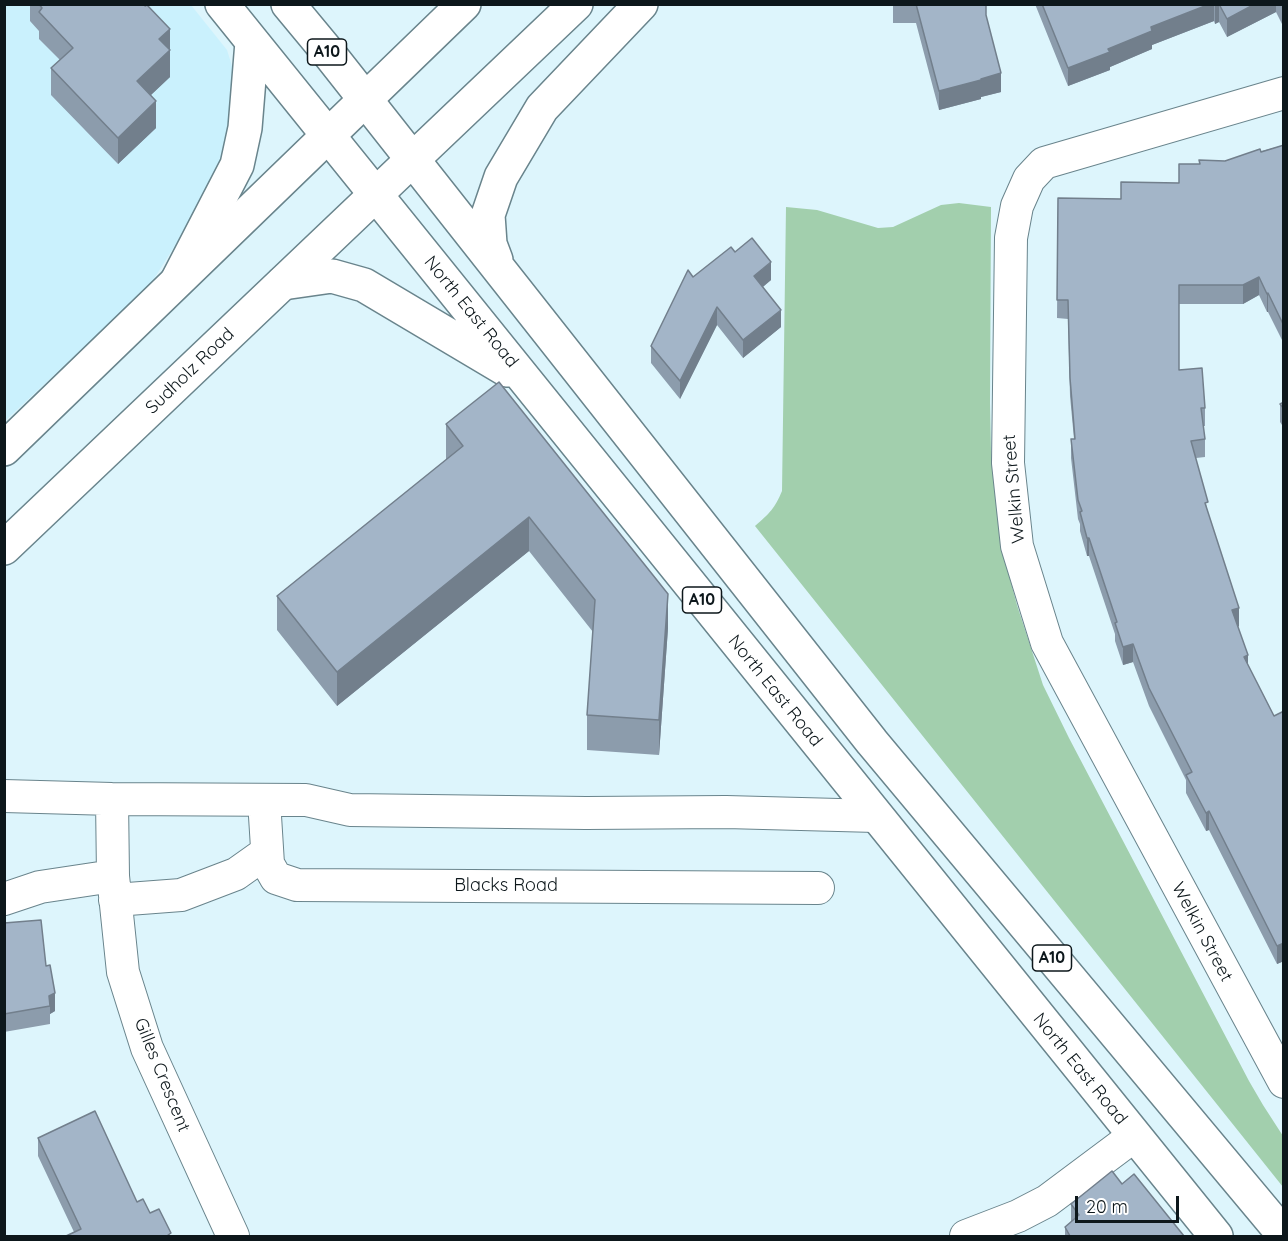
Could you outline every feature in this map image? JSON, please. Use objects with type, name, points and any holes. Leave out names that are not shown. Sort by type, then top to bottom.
[{"type":"main road","name":"North East Road","points":[[222,4],[1216,1236]]},
{"type":"main road","name":"A10","points":[[288,4],[872,742],[1284,1235]]},
{"type":"main road","points":[[4,448],[464,4]]},
{"type":"main road","name":"Sudholz Road","points":[[4,548],[576,4]]},
{"type":"main road","points":[[500,272],[489,244],[488,215],[501,177],[542,108],[641,4]]},
{"type":"main road","points":[[177,281],[237,165],[245,128],[252,42]]},
{"type":"main road","points":[[283,283],[332,276],[364,285],[529,384]]},
{"type":"street","name":"Welkin Street","points":[[1284,93],[1044,163],[1029,179],[1017,206],[1011,238],[1008,463],[1017,546],[1047,643],[1284,1082]]},
{"type":"street","points":[[4,796],[306,800],[350,810],[726,812],[876,816]]},
{"type":"street","name":"Gilles Crescent","points":[[112,799],[114,888],[123,972],[147,1048],[232,1236]]},
{"type":"street","name":"Blacks Road","points":[[264,800],[268,864],[276,878],[297,885],[818,888]]},
{"type":"street","points":[[4,899],[40,887],[114,888],[182,894],[236,874],[267,852]]},
{"type":"street","points":[[966,1236],[1009,1220],[1047,1201],[1134,1136]]},
{"type":"shaded area","points":[[5,5],[191,5],[227,50],[238,85],[235,151],[150,285],[5,421]]},
{"type":"green space","points":[[959,203],[991,207],[990,403],[991,452],[997,512],[1006,564],[1043,685],[1249,1081],[1283,1136],[1283,1187],[755,526],[771,510],[782,491],[786,207],[817,210],[878,228],[893,227],[941,205]]},
{"type":"building","points":[[39,4],[144,4],[170,29],[159,39],[170,50],[137,81],[156,101],[118,138],[51,68],[73,48],[39,12],[42,8]]},
{"type":"building","points":[[916,4],[986,4],[986,15],[1001,73],[939,91]]},
{"type":"building","points":[[1042,4],[1210,4],[1151,27],[1152,31],[1108,49],[1110,52],[1068,68]]},
{"type":"building","points":[[1219,4],[1255,4],[1227,19]]},
{"type":"building","points":[[1284,145],[1284,326],[1259,277],[1243,285],[1179,285],[1179,370],[1202,368],[1205,408],[1201,408],[1205,439],[1191,441],[1208,502],[1205,503],[1239,608],[1232,610],[1248,655],[1244,657],[1274,716],[1284,711],[1284,943],[1277,946],[1209,811],[1206,813],[1186,775],[1192,772],[1149,688],[1133,644],[1123,647],[1115,623],[1117,622],[1080,512],[1082,511],[1078,500],[1071,439],[1075,439],[1070,378],[1068,300],[1057,300],[1058,198],[1121,199],[1121,182],[1179,183],[1179,164],[1200,164],[1199,160],[1225,161],[1260,149],[1261,152]]},
{"type":"building","points":[[752,238],[771,262],[754,276],[781,310],[743,340],[717,307],[680,381],[651,346],[688,270],[693,277],[731,247],[735,252]]},
{"type":"building","points":[[499,382],[668,594],[659,720],[587,715],[595,600],[529,517],[337,672],[277,596],[463,446],[446,424]]},
{"type":"building","points":[[41,920],[46,966],[50,965],[55,993],[49,996],[50,1006],[4,1014],[4,923]]},
{"type":"building","points":[[95,1111],[137,1202],[143,1199],[150,1213],[159,1209],[171,1233],[169,1236],[66,1236],[81,1229],[38,1138]]},
{"type":"building","points":[[1112,1171],[1122,1184],[1134,1174],[1184,1236],[1070,1236],[1065,1227],[1079,1215],[1071,1204]]}]
